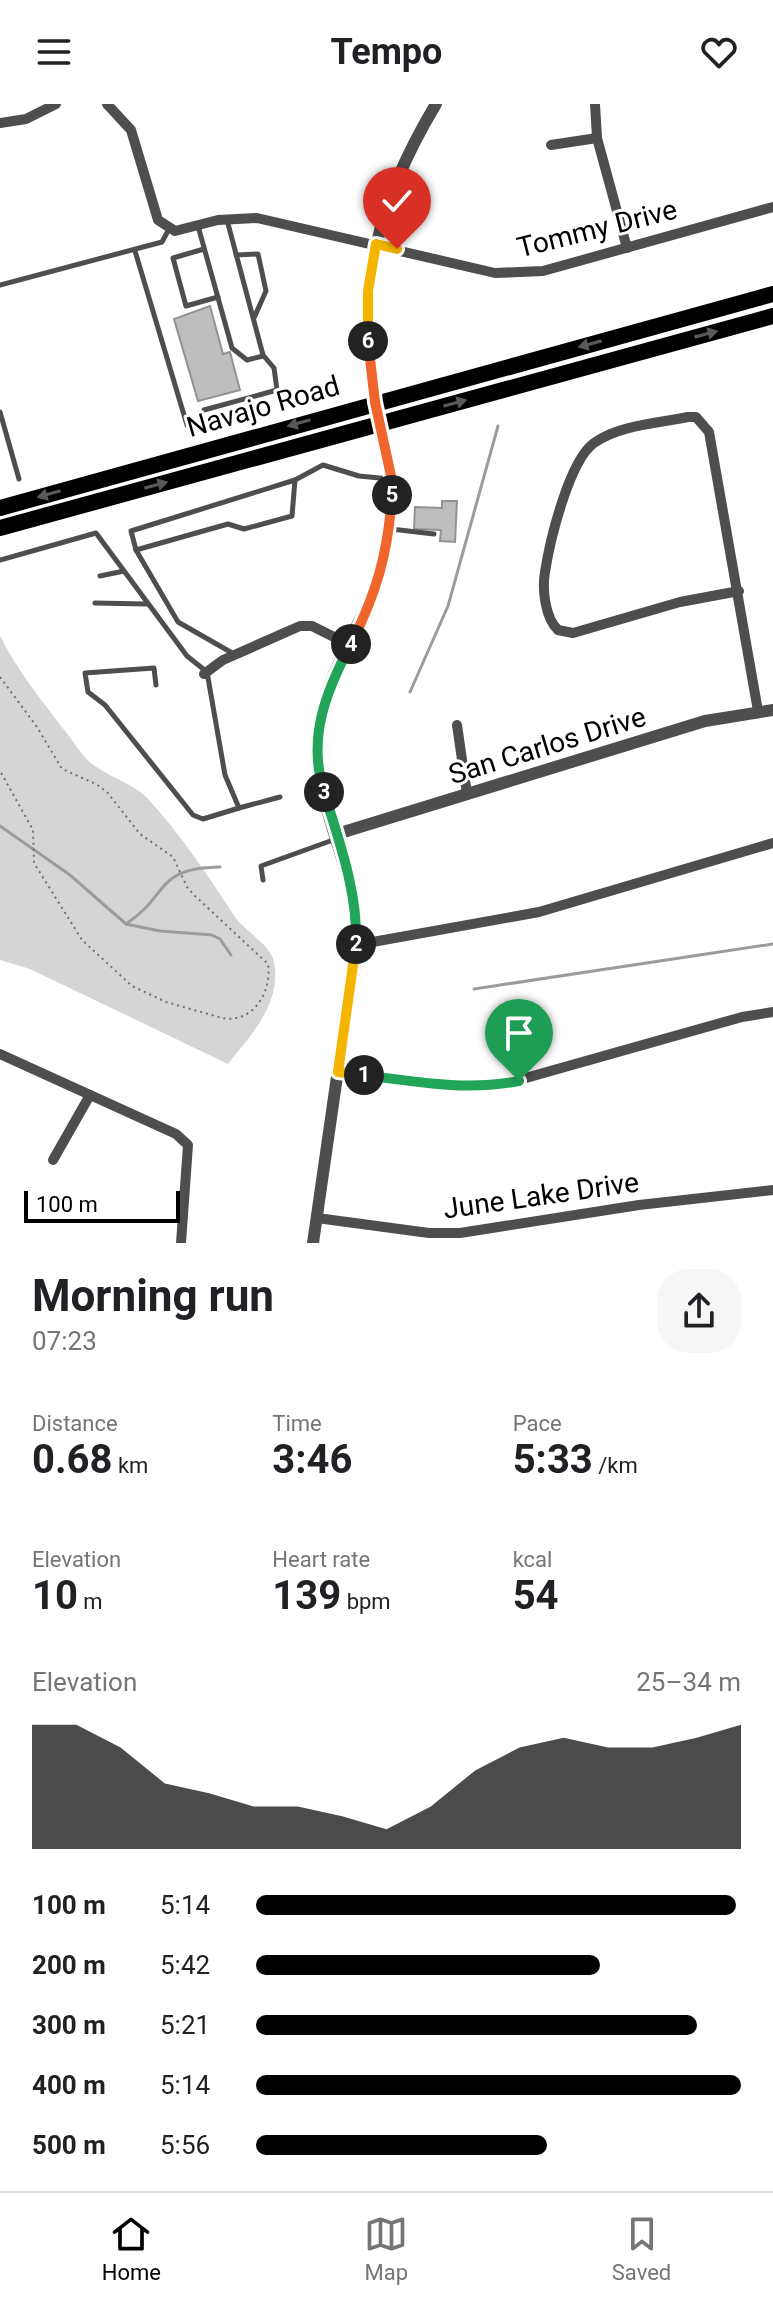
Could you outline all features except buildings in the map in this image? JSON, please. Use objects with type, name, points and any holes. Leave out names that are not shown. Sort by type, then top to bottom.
[{"type":"main road","name":"Navajo Road","points":[[0,508],[773,294]]},
{"type":"main road","name":"Navajo Road","points":[[0,528],[773,316]]},
{"type":"street","points":[[0,123],[26,119],[56,104]]},
{"type":"street","points":[[107,104],[131,130],[155,213],[169,229]]},
{"type":"street","points":[[313,1243],[356,945],[348,873],[321,783],[318,736],[327,690],[380,579],[390,528],[391,479],[368,349],[368,291],[376,244],[391,190],[436,104]]},
{"type":"street","points":[[595,104],[597,138],[627,248]]},
{"type":"street","points":[[551,145],[597,138]]},
{"type":"street","name":"Tommy Drive","points":[[169,229],[181,230],[227,219],[268,219],[509,274],[543,271],[773,207]]},
{"type":"street","points":[[739,591],[680,602],[573,633],[554,626],[547,604],[544,574],[572,470],[587,448],[610,435],[688,417],[696,417],[709,432],[739,591],[758,711]]},
{"type":"street","points":[[205,673],[235,655],[300,626],[312,626],[350,645]]},
{"type":"street","name":"San Carlos Drive","points":[[337,836],[705,721],[773,710]]},
{"type":"street","points":[[457,725],[467,794]]},
{"type":"street","points":[[356,945],[539,912],[773,843]]},
{"type":"street","points":[[338,1072],[451,1086],[501,1085],[742,1017],[773,1012]]},
{"type":"street","points":[[0,1054],[176,1134],[188,1145],[181,1243]]},
{"type":"street","points":[[53,1160],[90,1095]]},
{"type":"street","name":"June Lake Drive","points":[[317,1218],[429,1233],[460,1233],[639,1205],[773,1190]]},
{"type":"lane","points":[[204,410],[277,390],[274,368],[263,355],[227,219]]},
{"type":"lane","points":[[197,225],[232,348],[247,360],[263,355]]},
{"type":"lane","points":[[0,285],[135,251],[162,242],[169,229]]},
{"type":"lane","points":[[204,249],[173,258],[186,306],[218,297]]},
{"type":"lane","points":[[135,251],[187,425]]},
{"type":"lane","points":[[236,255],[258,254],[266,291],[253,319]]},
{"type":"lane","points":[[0,412],[19,479]]},
{"type":"lane","points":[[235,655],[178,622],[136,550],[131,531],[295,480],[323,465],[359,476],[391,479]]},
{"type":"lane","points":[[136,550],[228,524],[244,529],[292,516],[295,480]]},
{"type":"lane","points":[[390,528],[434,534]]},
{"type":"lane","points":[[0,560],[96,533],[187,656],[205,673],[225,775],[239,808]]},
{"type":"lane","points":[[100,576],[124,571]]},
{"type":"lane","points":[[95,603],[148,604]]},
{"type":"lane","points":[[156,685],[154,668],[85,673],[88,692],[105,705],[193,815],[203,819],[280,797]]},
{"type":"lane","points":[[263,880],[261,866],[337,836]]},
{"type":"path","points":[[0,677],[37,727],[62,769],[107,792],[140,834],[173,857],[194,895],[268,964],[270,973],[262,998],[245,1016],[231,1020],[166,1002],[132,986],[82,940],[44,881],[33,859],[35,845],[28,819],[0,771]]},
{"type":"shaded area","points":[[0,636],[30,685],[85,757],[99,769],[137,789],[149,800],[184,842],[235,917],[272,955],[275,977],[269,1005],[255,1030],[228,1064],[30,969],[0,960]]},
{"type":"waterway","points":[[410,692],[448,606],[498,426]]},
{"type":"waterway","points":[[0,826],[70,875],[126,924],[160,931],[212,935],[220,939],[231,955]]},
{"type":"waterway","points":[[126,924],[173,878],[184,872],[220,867]]},
{"type":"waterway","points":[[474,989],[773,944]]},
{"type":"route","points":[[397,249],[376,244],[368,291],[368,349],[375,402],[393,485],[388,545],[380,579],[333,676],[319,721],[318,768],[348,873],[356,927],[338,1072],[451,1086],[501,1085],[519,1081]]}]
